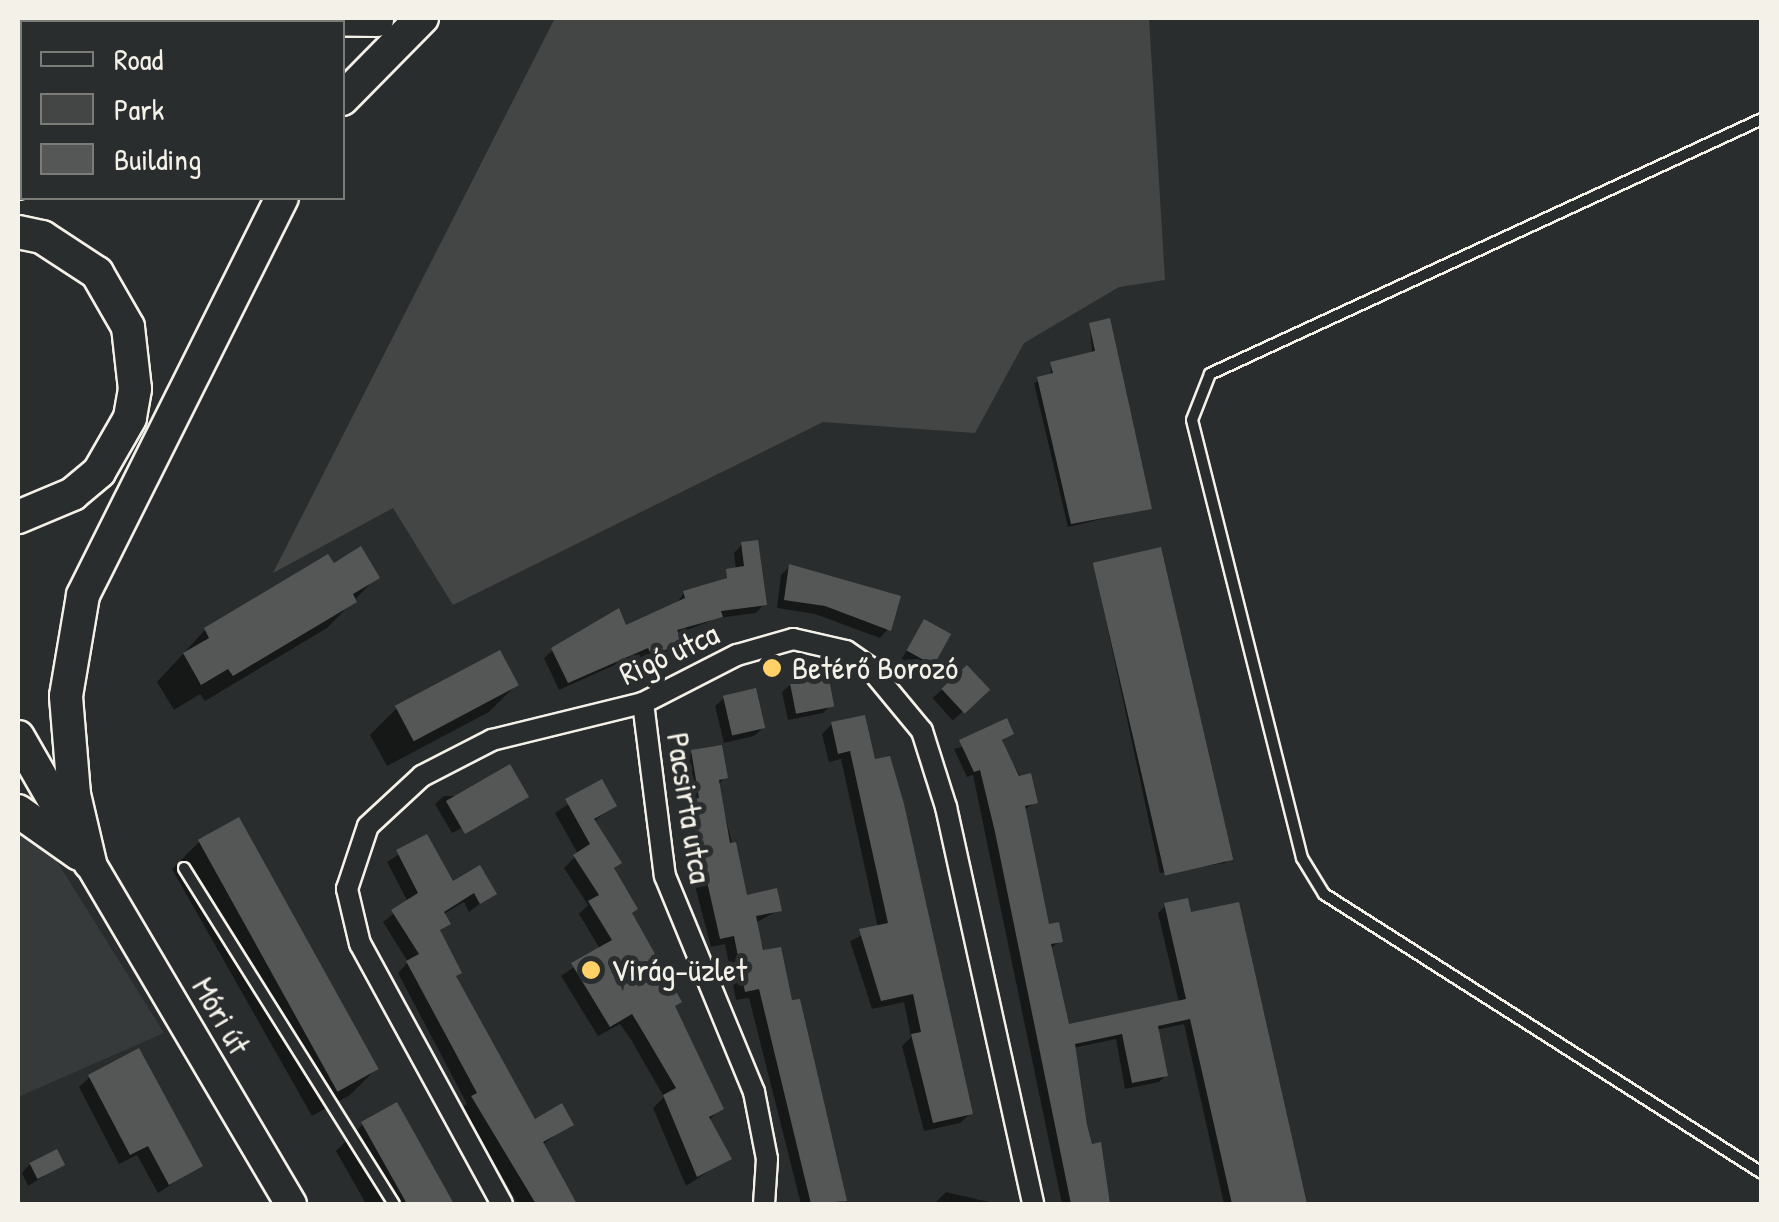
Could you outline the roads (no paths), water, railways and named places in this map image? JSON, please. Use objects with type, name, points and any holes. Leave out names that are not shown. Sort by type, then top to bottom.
[{"type":"main road","points":[[246,18],[380,18]]},
{"type":"main road","points":[[345,34],[380,18]]},
{"type":"main road","points":[[345,97],[422,18]]},
{"type":"main road","points":[[90,863],[74,794],[66,696],[83,595],[281,200]]},
{"type":"main road","points":[[18,232],[42,237],[97,272],[128,327],[135,373],[130,418],[98,472],[73,494],[18,518]]},
{"type":"main road","points":[[18,737],[90,863]]},
{"type":"main road","points":[[18,811],[90,863]]},
{"type":"main road","name":"Móri út","points":[[90,863],[291,1204]]},
{"type":"street","name":"Rigó utca","points":[[502,1204],[360,944],[347,888],[368,826],[384,804],[422,776],[492,740],[643,704],[738,655],[792,640],[846,651],[908,706],[935,764],[1033,1204]]},
{"type":"street","name":"Pacsirta utca","points":[[643,704],[666,876],[754,1092],[767,1159],[764,1204]]},
{"type":"lane","points":[[1762,119],[1210,374],[1192,420],[1302,858],[1324,894],[1762,1173]]},
{"type":"lane","points":[[184,868],[394,1204]]},
{"type":"place","name":"Betérő Borozó","points":[[772,668]]},
{"type":"place","name":"Virág-üzlet","points":[[591,970]]}]
